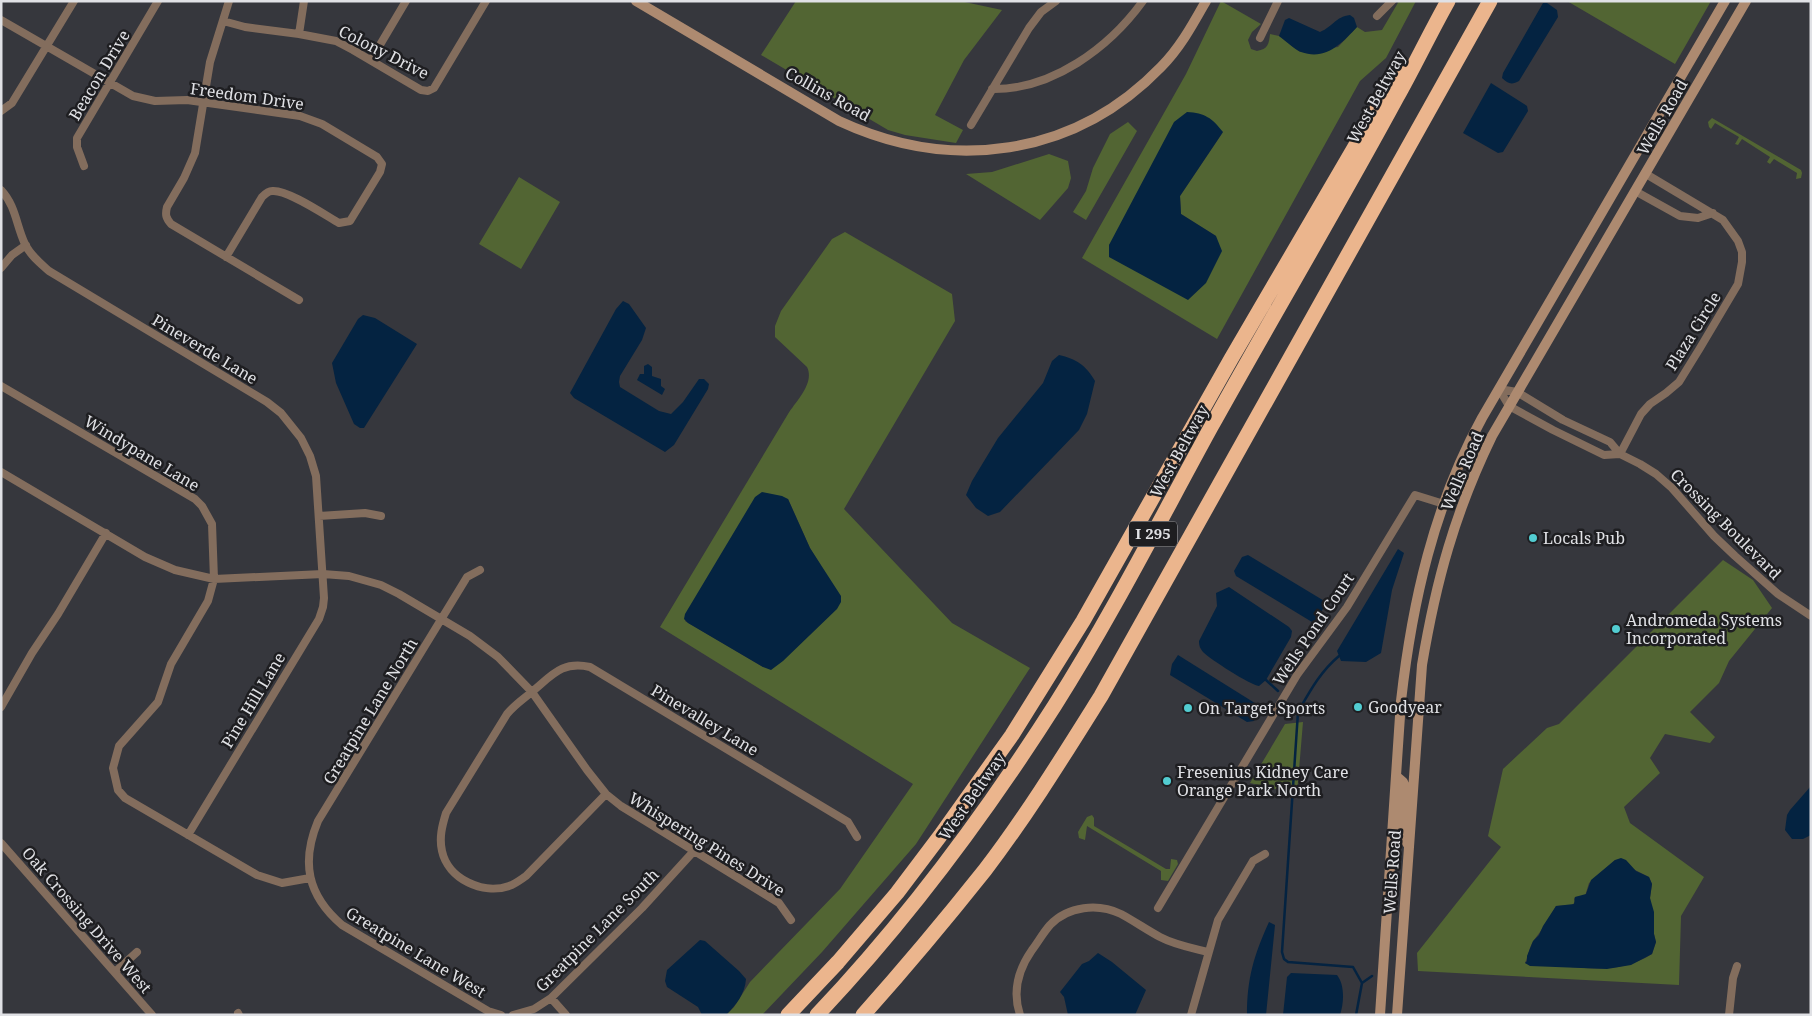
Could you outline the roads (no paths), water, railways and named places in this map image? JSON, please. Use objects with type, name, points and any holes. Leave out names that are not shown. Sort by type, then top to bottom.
[{"type":"highway","name":"West Beltway","points":[[817,1015],[877,948],[958,847],[1056,704],[1127,583],[1217,417],[1398,96],[1448,1]]},
{"type":"highway","name":"I 295","points":[[862,1015],[899,974],[986,869],[1061,759],[1101,696],[1490,1]]},
{"type":"highway","points":[[788,1015],[838,962],[897,893],[1012,735],[1083,621],[1231,359],[1388,90],[1438,19]]},
{"type":"main road","name":"Collins Road","points":[[636,1],[839,120],[864,132],[894,142],[923,148],[984,150],[1017,146],[1048,138],[1082,125],[1113,108],[1142,86],[1162,66],[1186,35],[1206,1]]},
{"type":"main road","name":"Wells Road","points":[[1380,1015],[1401,702],[1406,656],[1413,615],[1427,556],[1444,504],[1478,426],[1726,1]]},
{"type":"main road","name":"Wells Road","points":[[1397,1015],[1420,691],[1431,610],[1444,558],[1471,481],[1492,436],[1746,1]]},
{"type":"main road","points":[[1626,173],[1641,182]]},
{"type":"main road","points":[[1396,776],[1405,787],[1402,829],[1409,846]]},
{"type":"street","points":[[1,111],[8,108],[12,103],[74,1]]},
{"type":"street","name":"Beacon Drive","points":[[84,166],[76,147],[77,138],[158,1]]},
{"type":"street","points":[[229,1],[210,62],[198,142],[191,165],[165,213],[167,220],[171,224],[299,300]]},
{"type":"street","points":[[299,34],[304,1]]},
{"type":"street","points":[[371,60],[406,1]]},
{"type":"street","name":"Colony Drive","points":[[223,21],[245,27],[336,41],[421,90],[428,90],[434,88],[486,1]]},
{"type":"street","points":[[971,125],[1029,28],[1041,12],[1056,1]]},
{"type":"street","points":[[992,89],[1006,90],[1031,85],[1067,69],[1101,47],[1132,17],[1143,1]]},
{"type":"street","points":[[1260,38],[1278,1]]},
{"type":"street","points":[[1377,16],[1392,1]]},
{"type":"street","name":"Freedom Drive","points":[[1,20],[133,96],[155,101],[187,100],[203,102],[284,113],[309,119],[322,124],[377,157],[382,164],[380,172],[354,217],[346,223],[339,223],[291,196],[273,190],[267,192],[262,197],[226,257]]},
{"type":"street","points":[[1641,182],[1680,216],[1698,218],[1713,213]]},
{"type":"street","name":"Plaza Circle","points":[[1620,454],[1640,416],[1650,404],[1679,382],[1738,284],[1742,262],[1742,252],[1738,241],[1727,224],[1713,213],[1641,182]]},
{"type":"street","name":"Pineverde Lane","points":[[1,190],[10,200],[26,246],[36,260],[48,271],[266,402],[281,413],[292,425],[310,456],[316,476],[323,574]]},
{"type":"street","points":[[1,268],[12,255],[26,246]]},
{"type":"street","name":"Windypane Lane","points":[[1,386],[195,500],[202,506],[212,524],[214,578],[208,601],[171,664],[158,702],[119,746],[113,768],[118,790],[125,798],[188,835]]},
{"type":"street","points":[[1499,389],[1509,406]]},
{"type":"street","name":"Crossing Boulevard","points":[[1499,389],[1517,392],[1563,420],[1610,442],[1620,454],[1640,464],[1672,488],[1714,536],[1735,556],[1778,594],[1811,616]]},
{"type":"street","name":"Crossing Boulevard","points":[[1509,406],[1604,455],[1620,454]]},
{"type":"street","name":"Whispering Pines Drive","points":[[1,472],[160,564],[176,570],[214,578],[323,574],[349,576],[380,585],[399,594],[470,636],[498,657],[532,692],[606,794],[634,815],[779,903],[791,920]]},
{"type":"street","name":"Wells Pond Court","points":[[1158,908],[1297,675],[1348,607],[1415,495],[1444,504]]},
{"type":"street","points":[[319,516],[365,513],[381,516]]},
{"type":"street","points":[[1,707],[106,533]]},
{"type":"street","name":"Greatpine Lane North","points":[[310,878],[308,859],[311,839],[318,821],[467,577],[480,570]]},
{"type":"street","name":"Pine Hill Lane","points":[[188,835],[319,619],[324,598],[323,574]]},
{"type":"street","name":"Pinevalley Lane","points":[[606,794],[526,876],[510,886],[495,889],[481,888],[470,884],[448,866],[442,852],[440,839],[446,813],[507,714],[515,704],[556,671],[569,666],[580,665],[590,667],[848,822],[857,837]]},
{"type":"street","points":[[188,835],[267,880],[282,883],[310,878]]},
{"type":"street","name":"Oak Crossing Drive West","points":[[1,843],[152,1015]]},
{"type":"street","name":"Greatpine Lane South","points":[[513,1015],[534,1009],[551,998],[642,908],[694,852]]},
{"type":"street","points":[[1191,1015],[1208,952],[1222,910],[1254,861],[1265,854]]},
{"type":"street","name":"Greatpine Lane West","points":[[310,878],[319,900],[329,914],[342,924],[488,1011],[501,1015]]},
{"type":"street","points":[[1020,1015],[1016,997],[1017,983],[1023,965],[1051,924],[1070,912],[1084,908],[1108,909],[1121,914],[1162,938],[1208,952]]},
{"type":"street","points":[[114,972],[137,952]]},
{"type":"street","points":[[1729,1015],[1733,978],[1737,966]]},
{"type":"street","points":[[551,998],[566,1015]]},
{"type":"water","points":[[1543,3],[1547,3],[1557,10],[1558,17],[1519,81],[1508,83],[1502,78],[1503,73]]},
{"type":"water","points":[[1350,15],[1354,18],[1357,27],[1333,49],[1326,52],[1310,54],[1301,52],[1279,36],[1285,20],[1289,18],[1320,32],[1341,18]]},
{"type":"water","points":[[1491,83],[1527,106],[1528,111],[1503,152],[1498,153],[1463,133]]},
{"type":"water","points":[[1187,112],[1208,117],[1223,132],[1180,196],[1181,214],[1216,236],[1222,251],[1206,283],[1188,300],[1109,257],[1109,245],[1174,122]]},
{"type":"water","points":[[623,301],[629,304],[646,328],[642,340],[620,376],[620,387],[659,411],[671,414],[683,402],[699,379],[704,379],[709,384],[708,389],[674,445],[665,452],[574,398],[570,393],[616,309]]},
{"type":"water","points":[[363,315],[375,318],[417,344],[364,428],[360,428],[354,424],[336,383],[332,363],[358,319]]},
{"type":"water","points":[[1059,355],[1071,358],[1080,364],[1095,381],[1087,414],[1079,430],[1000,512],[988,516],[976,508],[966,495],[972,481],[998,438],[1043,383],[1052,361]]},
{"type":"water","points":[[648,364],[652,367],[652,376],[661,379],[661,386],[665,389],[662,395],[637,380],[640,374],[644,374],[644,366]]},
{"type":"water","points":[[762,492],[788,499],[810,548],[841,596],[841,602],[837,609],[783,661],[771,670],[684,619],[685,614],[755,497]]},
{"type":"water","points":[[1398,549],[1404,553],[1392,590],[1381,653],[1366,662],[1341,661],[1337,651]]},
{"type":"water","points":[[1248,555],[1326,602],[1316,620],[1312,622],[1236,576],[1234,571],[1242,557]]},
{"type":"water","points":[[1229,587],[1289,627],[1292,631],[1291,637],[1266,680],[1259,686],[1221,666],[1203,652],[1199,646],[1199,641],[1217,606],[1216,593]]},
{"type":"water","points":[[1178,655],[1258,705],[1260,711],[1254,721],[1247,722],[1170,675],[1172,664]]},
{"type":"water","points":[[1811,786],[1811,835],[1803,839],[1792,839],[1785,830],[1787,815]]},
{"type":"water","points":[[1621,858],[1626,860],[1636,871],[1649,877],[1652,884],[1650,898],[1654,912],[1656,942],[1652,954],[1631,965],[1607,969],[1530,966],[1525,963],[1533,941],[1539,935],[1556,906],[1574,904],[1575,897],[1586,894],[1591,880],[1615,860]]},
{"type":"water","points":[[1269,922],[1275,925],[1266,1015],[1247,1015],[1248,990],[1252,967]]},
{"type":"water","points":[[700,940],[705,941],[746,979],[744,990],[739,999],[726,1015],[702,1015],[698,1007],[667,987],[665,981],[667,970]]},
{"type":"water","points":[[1098,953],[1146,990],[1135,1015],[1068,1015],[1064,997],[1060,992],[1082,964]]},
{"type":"water","points":[[1291,973],[1337,975],[1340,979],[1343,994],[1340,1015],[1283,1015],[1287,977]]},
{"type":"waterway","points":[[1339,656],[1321,675],[1298,712],[1282,952],[1284,959],[1288,962],[1353,967],[1362,983],[1372,976]]},
{"type":"waterway","points":[[1266,680],[1278,691]]},
{"type":"waterway","points":[[1293,706],[1298,712]]},
{"type":"waterway","points":[[1356,1015],[1362,983]]},
{"type":"place","name":"Locals Pub","points":[[1533,538]]},
{"type":"place","name":"Andromeda Systems Incorporated","points":[[1616,629]]},
{"type":"place","name":"Goodyear","points":[[1358,707]]},
{"type":"place","name":"On Target Sports","points":[[1188,708]]},
{"type":"place","name":"Fresenius Kidney Care Orange Park North","points":[[1167,781]]}]
